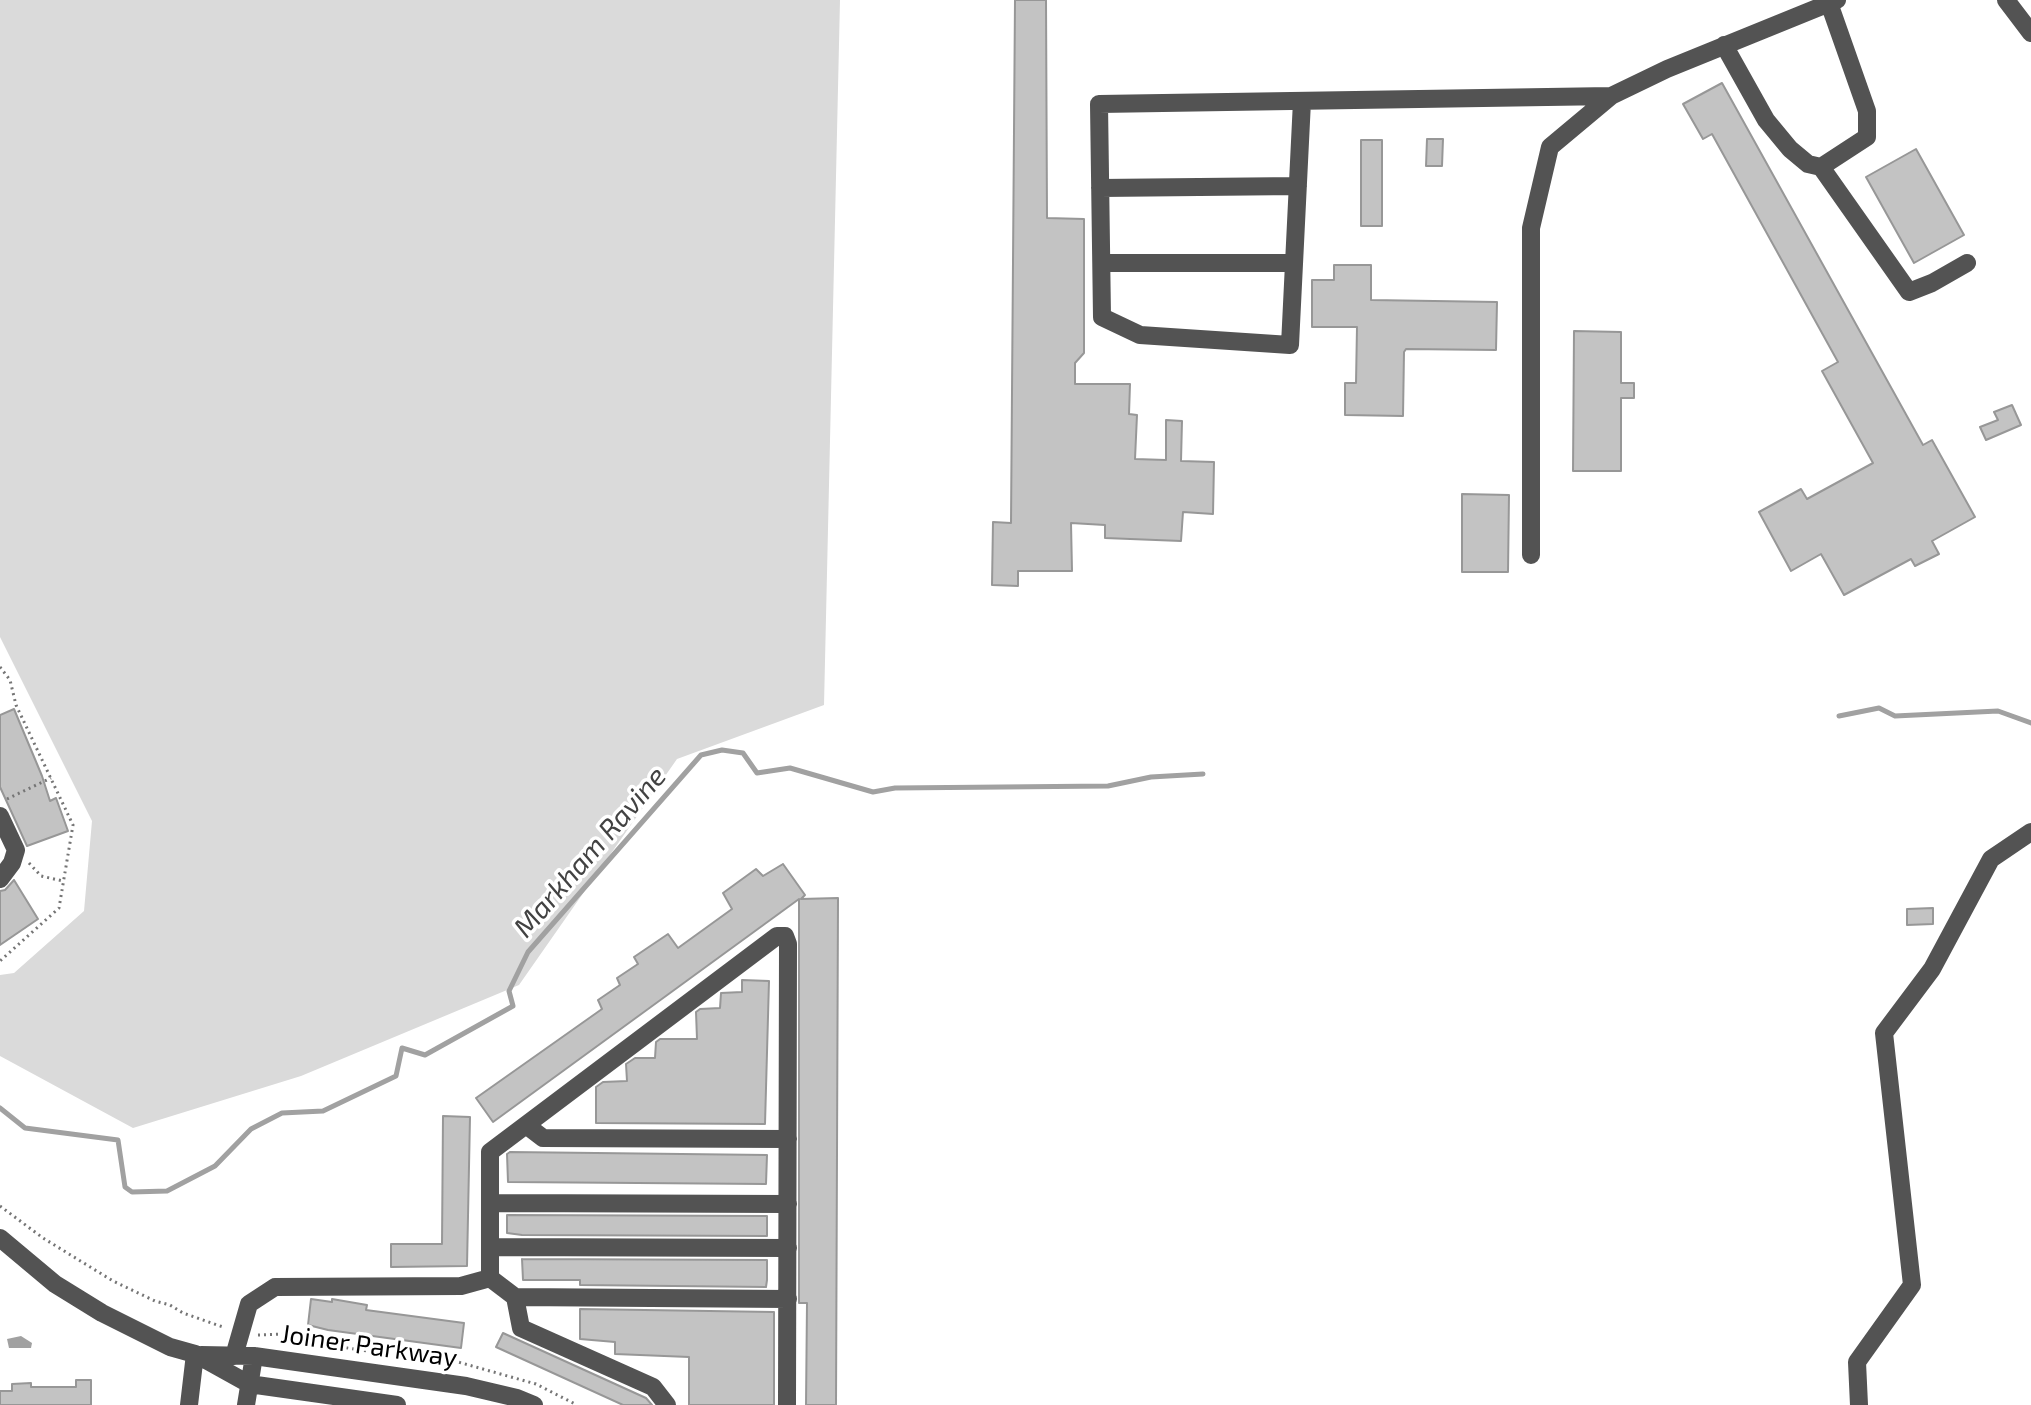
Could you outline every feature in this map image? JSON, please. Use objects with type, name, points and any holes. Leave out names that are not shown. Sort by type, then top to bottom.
[{"type":"street","points":[[2006,0],[2031,33]]},
{"type":"street","points":[[1531,555],[1531,228],[1550,147],[1611,96],[1667,69],[1833,2],[1867,111],[1867,137],[1821,167]]},
{"type":"street","points":[[1724,45],[1766,120],[1790,149],[1808,164],[1821,167],[1909,292],[1967,263]]},
{"type":"street","points":[[1302,101],[1290,345],[1140,335],[1102,317],[1099,104],[1611,96]]},
{"type":"street","points":[[1100,188],[1298,186]]},
{"type":"street","points":[[1102,263],[1294,263]]},
{"type":"street","points":[[0,816],[16,850],[0,879]]},
{"type":"street","points":[[1859,1405],[1857,1362],[1912,1285],[1884,1033],[1932,969],[1991,859],[2031,832]]},
{"type":"street","points":[[490,1278],[490,1152],[777,936],[785,936],[788,944],[787,1405]]},
{"type":"street","points":[[526,1125],[543,1138],[788,1139]]},
{"type":"street","points":[[490,1203],[788,1204]]},
{"type":"street","name":"Joiner Parkway","points":[[0,1238],[55,1284],[102,1313],[170,1347],[195,1354],[254,1356],[466,1386],[534,1405]]},
{"type":"street","points":[[490,1247],[788,1248]]},
{"type":"street","points":[[234,1356],[249,1304],[275,1287],[461,1286],[490,1278]]},
{"type":"street","points":[[490,1278],[515,1297],[788,1299]]},
{"type":"street","points":[[515,1297],[521,1328],[653,1387],[667,1405]]},
{"type":"street","points":[[189,1405],[195,1354]]},
{"type":"street","name":"Joiner Parkway","points":[[195,1354],[249,1384],[397,1405]]},
{"type":"street","points":[[246,1405],[254,1356]]},
{"type":"path","points":[[0,667],[10,680],[16,705],[73,825],[59,908],[0,961]]},
{"type":"path","points":[[0,802],[51,778]]},
{"type":"path","points":[[14,858],[29,863],[41,876],[64,881]]},
{"type":"path","points":[[0,1206],[43,1238],[113,1281],[204,1322],[240,1332],[285,1334],[313,1343]]},
{"type":"shaded area","points":[[0,0],[840,0],[824,705],[677,759],[519,985],[301,1076],[133,1128],[0,1056],[0,975],[14,973],[84,911],[92,821],[0,637]]},
{"type":"shaded area","points":[[21,1336],[32,1343],[31,1348],[9,1348],[7,1339]]},
{"type":"building","points":[[1015,0],[1046,0],[1047,218],[1084,219],[1084,353],[1075,363],[1075,384],[1130,384],[1129,414],[1137,415],[1135,459],[1166,460],[1166,420],[1182,421],[1181,461],[1214,462],[1213,514],[1183,512],[1181,541],[1105,538],[1105,525],[1071,523],[1072,571],[1018,571],[1018,586],[992,585],[993,522],[1011,523]]},
{"type":"building","points":[[1722,83],[1923,445],[1932,440],[1975,517],[1932,541],[1939,554],[1915,566],[1911,559],[1844,595],[1821,554],[1791,571],[1759,512],[1801,489],[1807,499],[1873,463],[1822,371],[1838,362],[1712,134],[1703,139],[1683,104]]},
{"type":"building","points":[[1427,139],[1443,139],[1442,166],[1426,166]]},
{"type":"building","points":[[1361,140],[1382,140],[1382,226],[1361,226]]},
{"type":"building","points":[[1916,149],[1964,235],[1914,263],[1866,177]]},
{"type":"building","points":[[1334,265],[1371,265],[1371,300],[1497,302],[1496,350],[1406,349],[1403,416],[1345,415],[1345,383],[1356,383],[1357,327],[1312,327],[1312,280],[1334,280]]},
{"type":"building","points":[[1574,331],[1621,332],[1621,383],[1634,383],[1634,398],[1621,398],[1621,471],[1573,471]]},
{"type":"building","points":[[2012,405],[2021,425],[1986,440],[1980,427],[1998,420],[1994,412]]},
{"type":"building","points":[[1462,494],[1509,495],[1508,572],[1462,572]]},
{"type":"building","points":[[14,709],[50,801],[56,798],[68,831],[27,846],[0,787],[0,715]]},
{"type":"building","points":[[783,864],[805,895],[801,899],[838,898],[836,1405],[806,1405],[807,1303],[799,1303],[799,899],[493,1122],[476,1098],[602,1009],[598,1000],[620,985],[617,978],[638,964],[634,957],[668,934],[678,948],[732,909],[723,893],[756,869],[763,876]]},
{"type":"building","points":[[14,880],[38,919],[0,945],[0,891]]},
{"type":"building","points":[[1933,908],[1933,924],[1907,925],[1907,909]]},
{"type":"building","points":[[742,980],[769,981],[765,1124],[596,1123],[596,1087],[603,1082],[627,1081],[626,1064],[635,1058],[655,1058],[656,1042],[660,1039],[697,1039],[696,1012],[720,1008],[721,993],[742,992]]},
{"type":"building","points":[[443,1116],[470,1117],[467,1266],[391,1267],[391,1244],[442,1244]]},
{"type":"building","points":[[507,1154],[767,1155],[766,1184],[508,1182]]},
{"type":"building","points":[[507,1215],[767,1216],[767,1236],[522,1235],[507,1233]]},
{"type":"building","points":[[522,1259],[767,1260],[767,1280],[766,1287],[580,1285],[580,1280],[523,1280]]},
{"type":"building","points":[[311,1299],[332,1302],[332,1299],[367,1305],[366,1310],[464,1323],[461,1348],[308,1325]]},
{"type":"building","points":[[580,1309],[774,1312],[774,1405],[689,1405],[689,1357],[615,1354],[615,1342],[580,1339]]},
{"type":"building","points":[[503,1333],[646,1398],[652,1405],[623,1405],[496,1347]]},
{"type":"building","points":[[76,1380],[91,1380],[91,1405],[0,1405],[0,1391],[12,1391],[12,1384],[76,1387]]},
{"type":"waterway","name":"Markham Ravine","points":[[1839,716],[1879,708],[1895,716],[1998,711],[2031,723]]},
{"type":"waterway","name":"Markham Ravine","points":[[0,1108],[25,1128],[118,1140],[125,1187],[132,1192],[167,1191],[215,1166],[251,1129],[282,1113],[323,1111],[396,1076],[402,1048],[425,1055],[513,1006],[509,991],[528,952],[701,755],[722,750],[743,753],[757,773],[790,768],[873,792],[895,788],[1108,786],[1151,777],[1203,774]]}]
